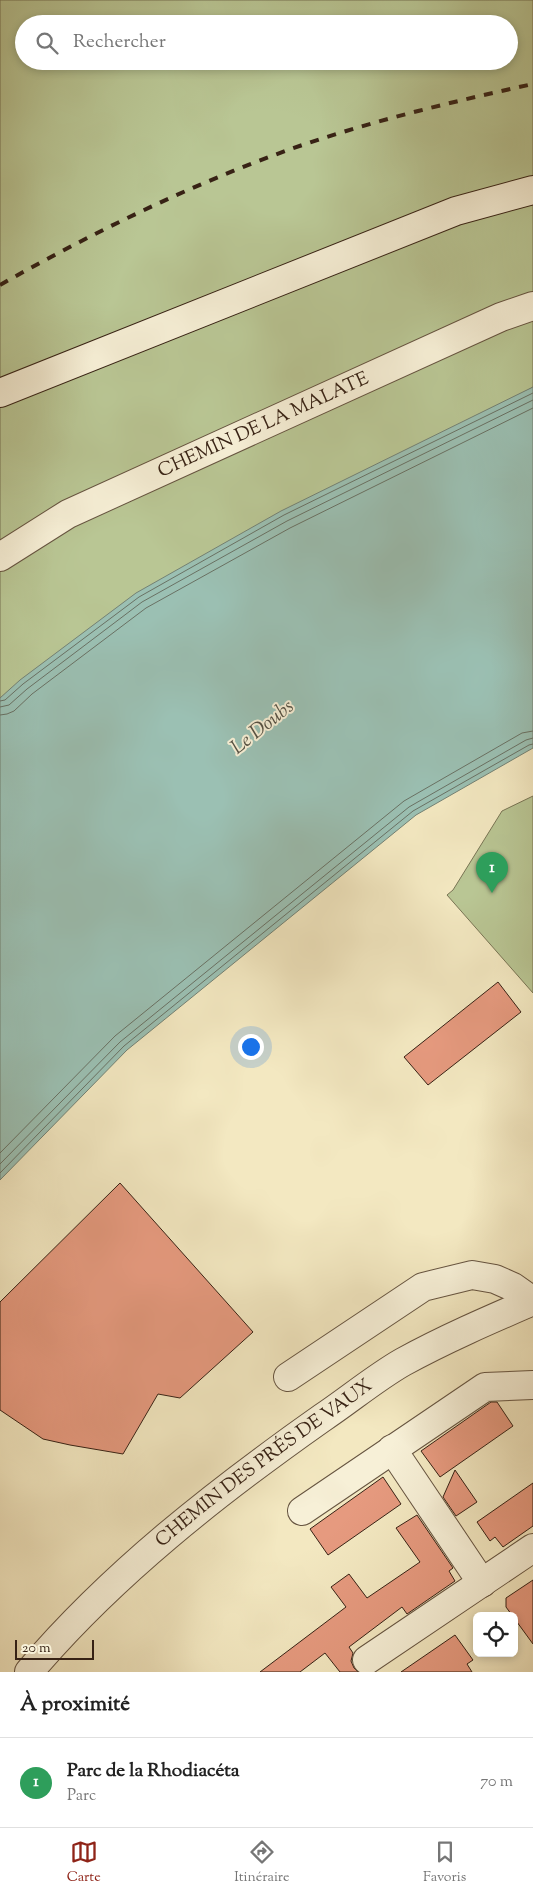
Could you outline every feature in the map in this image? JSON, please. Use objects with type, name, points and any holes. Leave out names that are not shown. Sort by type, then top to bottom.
[{"type":"street","points":[[0,393],[456,211],[533,190]]},
{"type":"street","name":"CHEMIN DE LA MALATE","points":[[0,556],[68,514],[500,317],[533,306]]},
{"type":"street","points":[[288,1377],[423,1288],[472,1275],[495,1279],[513,1287],[533,1301]]},
{"type":"street","name":"CHEMIN DES PRÉS DE VAUX","points":[[29,1672],[48,1648],[123,1574],[176,1529],[283,1446],[402,1363],[457,1335],[533,1301]]},
{"type":"street","points":[[302,1511],[485,1387],[533,1385]]},
{"type":"street","points":[[392,1449],[482,1583]]},
{"type":"street","points":[[367,1660],[533,1548]]},
{"type":"green space","points":[[0,0],[533,0],[533,387],[0,716]]},
{"type":"green space","points":[[533,796],[533,993],[447,895],[453,890],[502,811]]},
{"type":"water","name":"Le Doubs","points":[[533,387],[533,748],[416,815],[127,1050],[0,1180],[0,698],[20,680],[136,593],[281,511]]},
{"type":"building","points":[[498,982],[521,1012],[428,1085],[404,1057]]},
{"type":"building","points":[[120,1183],[253,1332],[180,1398],[158,1394],[123,1454],[43,1439],[0,1410],[0,1302]]},
{"type":"building","points":[[491,1402],[497,1402],[513,1426],[440,1477],[421,1451]]},
{"type":"building","points":[[455,1470],[477,1502],[456,1516],[443,1497]]},
{"type":"building","points":[[383,1477],[401,1504],[328,1555],[310,1529]]},
{"type":"building","points":[[533,1483],[533,1526],[503,1547],[495,1537],[490,1541],[477,1522]]},
{"type":"building","points":[[417,1515],[453,1568],[449,1571],[455,1581],[407,1614],[402,1607],[349,1647],[353,1653],[351,1661],[358,1672],[340,1672],[325,1653],[300,1672],[260,1672],[346,1607],[331,1587],[349,1574],[367,1598],[420,1562],[396,1528]]},
{"type":"building","points":[[533,1580],[533,1644],[518,1623],[518,1612],[510,1612],[506,1607],[506,1598]]},
{"type":"building","points":[[455,1635],[473,1660],[467,1664],[472,1672],[401,1672]]},
{"type":"railway","points":[[0,285],[105,229],[177,195],[288,150],[440,105],[533,84]]},
{"type":"place","name":"Parc de la Rhodiacéta","points":[[492,893]]}]
